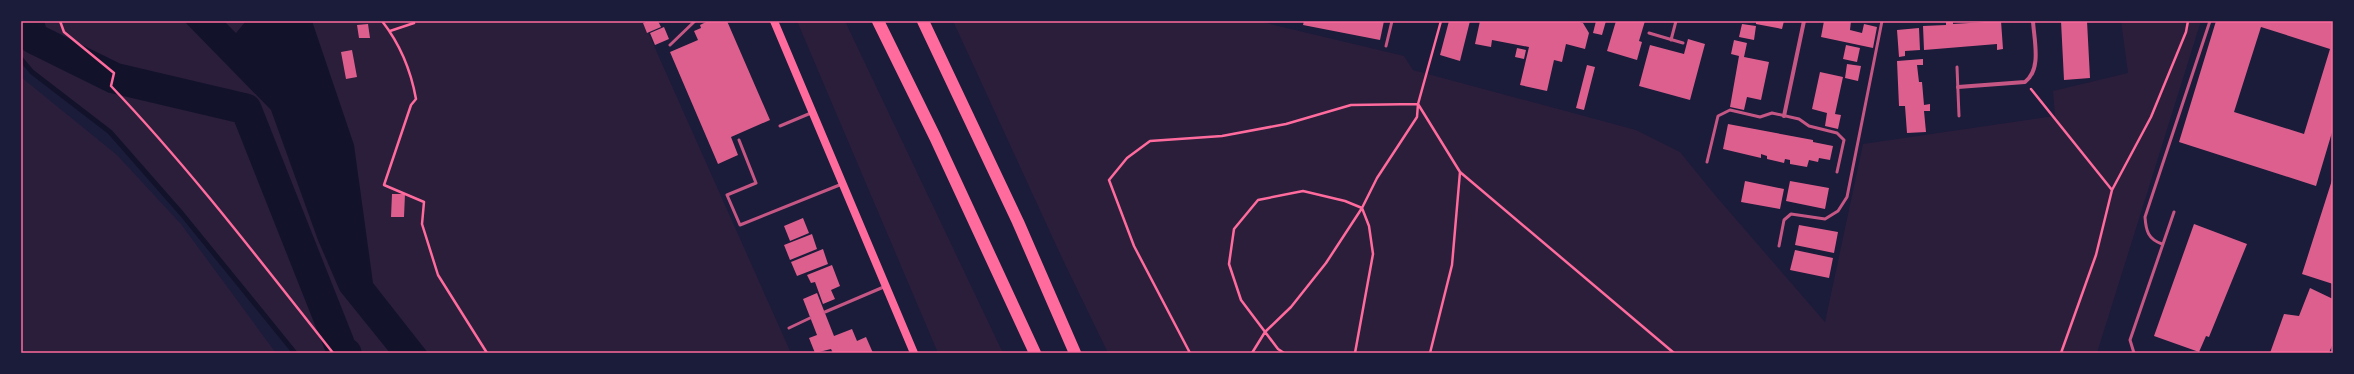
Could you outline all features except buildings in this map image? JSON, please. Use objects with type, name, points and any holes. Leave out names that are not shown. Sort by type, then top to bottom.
[{"type":"highway","points":[[878,21],[935,137],[1035,353]]},
{"type":"highway","points":[[923,21],[1018,222],[1075,353]]},
{"type":"main road","points":[[774,21],[914,353]]},
{"type":"street","points":[[1784,116],[1804,21]]},
{"type":"street","points":[[1958,87],[2025,82],[2032,77],[2035,69],[2033,21]]},
{"type":"lane","points":[[670,45],[695,21]]},
{"type":"lane","points":[[1386,46],[1392,21]]},
{"type":"lane","points":[[1671,40],[1676,21]]},
{"type":"lane","points":[[1779,246],[1784,220],[1791,214],[1825,219],[1838,211],[1847,197],[1882,21]]},
{"type":"lane","points":[[2162,244],[2154,241],[2146,232],[2145,217],[2210,21]]},
{"type":"lane","points":[[1650,33],[1683,43]]},
{"type":"lane","points":[[1956,67],[1960,116]]},
{"type":"lane","points":[[1707,162],[1718,116],[1730,110],[1760,117],[1772,113],[1799,119],[1809,126],[1837,132],[1844,140],[1838,172]]},
{"type":"lane","points":[[780,126],[813,113]]},
{"type":"lane","points":[[739,140],[756,183],[727,195],[740,225],[843,183]]},
{"type":"lane","points":[[2134,353],[2130,340],[2174,212]]},
{"type":"lane","points":[[824,312],[886,286]]},
{"type":"lane","points":[[789,328],[810,318]]},
{"type":"path","points":[[60,21],[64,32],[114,73],[112,86],[148,125],[230,222],[333,353]]},
{"type":"path","points":[[382,21],[390,31],[412,74],[416,99],[411,105],[384,185],[424,202],[422,224],[438,275],[487,353]]},
{"type":"path","points":[[1252,353],[1265,332],[1290,307],[1326,263],[1362,208],[1377,178],[1417,117],[1418,104],[1441,21]]},
{"type":"path","points":[[2061,353],[2096,255],[2112,190],[2151,118],[2186,32],[2188,21]]},
{"type":"path","points":[[390,31],[414,23]]},
{"type":"path","points":[[2025,82],[2112,190]]},
{"type":"path","points":[[1418,104],[1460,172],[1674,353]]},
{"type":"path","points":[[1190,353],[1134,246],[1109,180],[1127,158],[1150,141],[1222,136],[1286,124],[1351,105],[1418,104]]},
{"type":"path","points":[[1430,353],[1452,265],[1460,172]]},
{"type":"path","points":[[1284,353],[1278,349],[1241,300],[1229,264],[1234,229],[1258,200],[1303,191],[1345,201],[1362,208],[1369,226],[1373,254],[1355,353]]},
{"type":"shaded area","points":[[21,21],[643,21],[791,353],[295,353],[182,214],[110,132],[32,72],[21,59]]},
{"type":"shaded area","points":[[184,21],[224,21],[236,33],[246,21],[312,21],[354,145],[373,283],[428,353],[390,353],[340,291],[318,240],[271,110]]},
{"type":"shaded area","points":[[797,21],[845,21],[1003,353],[938,353]]},
{"type":"shaded area","points":[[953,21],[1258,21],[1404,56],[1413,70],[1636,130],[1680,152],[1715,195],[1825,322],[1863,144],[2055,116],[2053,91],[2128,73],[2121,21],[2201,21],[2097,353],[1108,353],[1062,258]]},
{"type":"shaded area","points":[[21,77],[117,155],[181,224],[276,353],[21,353]]},
{"type":"waterway","points":[[28,21],[33,38],[114,78],[246,109],[342,351],[346,353]]},
{"type":"waterway","points":[[21,59],[32,72],[110,132],[182,214],[295,353]]}]
